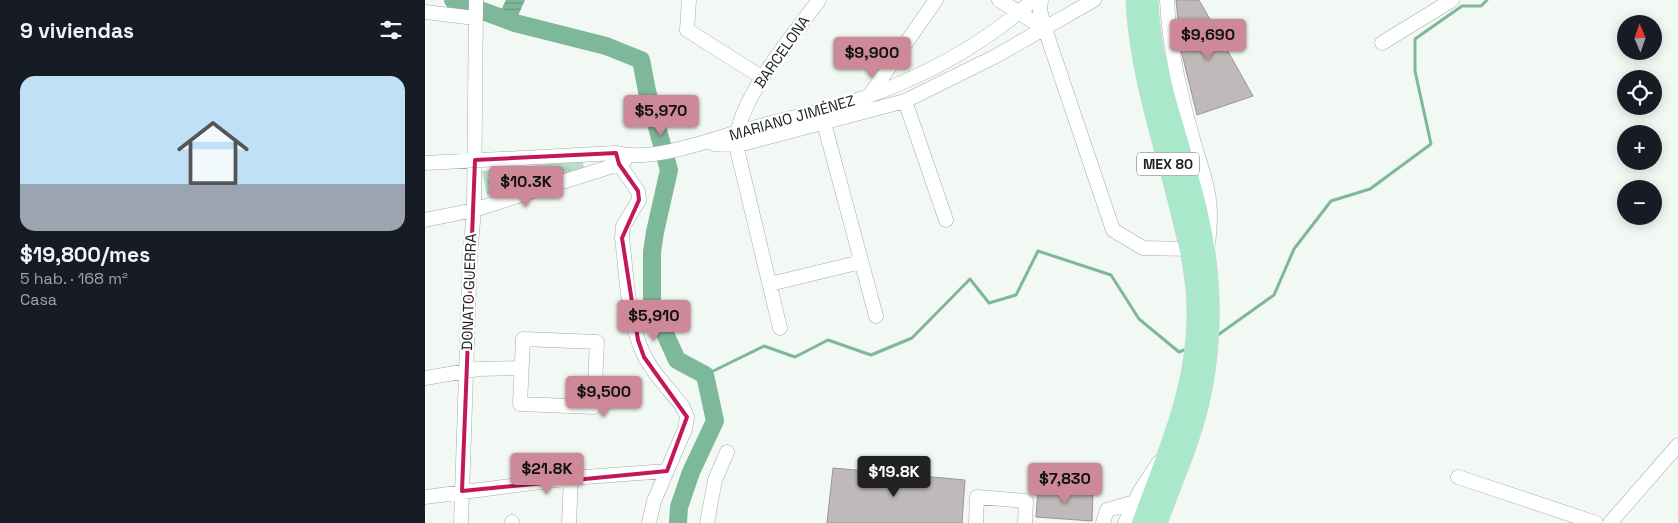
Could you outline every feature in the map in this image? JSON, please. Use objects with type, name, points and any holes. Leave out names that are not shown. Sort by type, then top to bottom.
[{"type":"main road","points":[[1121,0],[1128,6],[1136,20]]},
{"type":"main road","name":"MEX 80","points":[[1135,0],[1141,58],[1193,266],[1203,328]]},
{"type":"main road","name":"MEX 80","points":[[1149,0],[1153,41],[1199,215],[1211,302],[1203,328],[1199,367],[1202,395],[1190,435],[1158,523]]},
{"type":"main road","name":"MEX 80","points":[[1141,523],[1187,394],[1199,367]]},
{"type":"street","points":[[689,0],[687,30],[763,78]]},
{"type":"street","name":"BARCELONA","points":[[736,139],[756,87],[819,0]]},
{"type":"street","points":[[862,113],[869,96],[936,0]]},
{"type":"street","points":[[999,0],[1018,14],[1045,29]]},
{"type":"street","name":"MARIANO JIMÉNEZ","points":[[736,139],[869,96],[964,52],[997,30],[1033,0]]},
{"type":"street","points":[[1041,0],[1040,10],[1045,29],[1113,230],[1143,248],[1189,249]]},
{"type":"street","points":[[425,220],[473,210],[625,158],[824,123],[905,100],[967,72],[1094,0]]},
{"type":"street","points":[[1167,0],[1168,29],[1194,143],[1207,182],[1212,217],[1206,258]]},
{"type":"street","points":[[1382,43],[1447,2]]},
{"type":"street","points":[[425,12],[475,11]]},
{"type":"street","name":"DONATO GUERRA","points":[[461,523],[475,160],[475,11]]},
{"type":"street","points":[[905,100],[947,220]]},
{"type":"street","points":[[824,123],[875,316]]},
{"type":"street","points":[[736,139],[780,328]]},
{"type":"street","points":[[425,164],[475,160],[625,158]]},
{"type":"street","points":[[625,158],[638,191],[639,200],[623,226],[621,238],[633,321],[644,357],[683,407],[687,416],[685,428],[654,501],[649,523]]},
{"type":"street","points":[[770,284],[861,262]]},
{"type":"street","points":[[523,339],[597,342],[594,407],[520,404],[521,372],[523,339]]},
{"type":"street","points":[[425,378],[521,372]]},
{"type":"street","points":[[1125,523],[1135,502],[1170,445]]},
{"type":"street","points":[[1610,523],[1678,445]]},
{"type":"street","points":[[707,523],[715,480],[727,452]]},
{"type":"street","points":[[425,497],[571,478],[667,471]]},
{"type":"street","points":[[1458,477],[1596,523]]},
{"type":"street","points":[[569,523],[571,478]]},
{"type":"street","points":[[976,523],[977,497],[1026,501],[1025,523]]},
{"type":"street","points":[[1103,523],[1107,510],[1135,502]]},
{"type":"highlighted area","points":[[616,153],[619,164],[638,191],[639,200],[622,238],[638,340],[644,357],[687,417],[667,471],[462,491],[475,160]]},
{"type":"green space","points":[[583,162],[584,169],[487,195],[482,171]]},
{"type":"shaded area","points":[[506,0],[525,0],[517,18],[501,10]]},
{"type":"building","points":[[1176,0],[1199,0],[1253,96],[1197,115],[1181,50]]},
{"type":"building","points":[[833,468],[965,480],[962,523],[827,523]]},
{"type":"building","points":[[1038,489],[1093,493],[1092,521],[1036,517]]},
{"type":"waterway","points":[[453,0],[515,23],[606,46],[641,60],[647,91],[669,170],[652,252],[652,305],[677,360],[705,375],[715,421],[691,472],[679,507],[678,523]]},
{"type":"waterway","points":[[1215,337],[1274,295],[1294,249],[1331,201],[1370,189],[1431,144],[1415,71],[1415,39],[1462,6],[1481,6],[1487,0]]},
{"type":"waterway","points":[[705,375],[764,346],[795,357],[828,340],[871,355],[912,338],[970,279],[989,303],[1016,295],[1038,251],[1111,275],[1139,319],[1179,352],[1189,348]]}]
